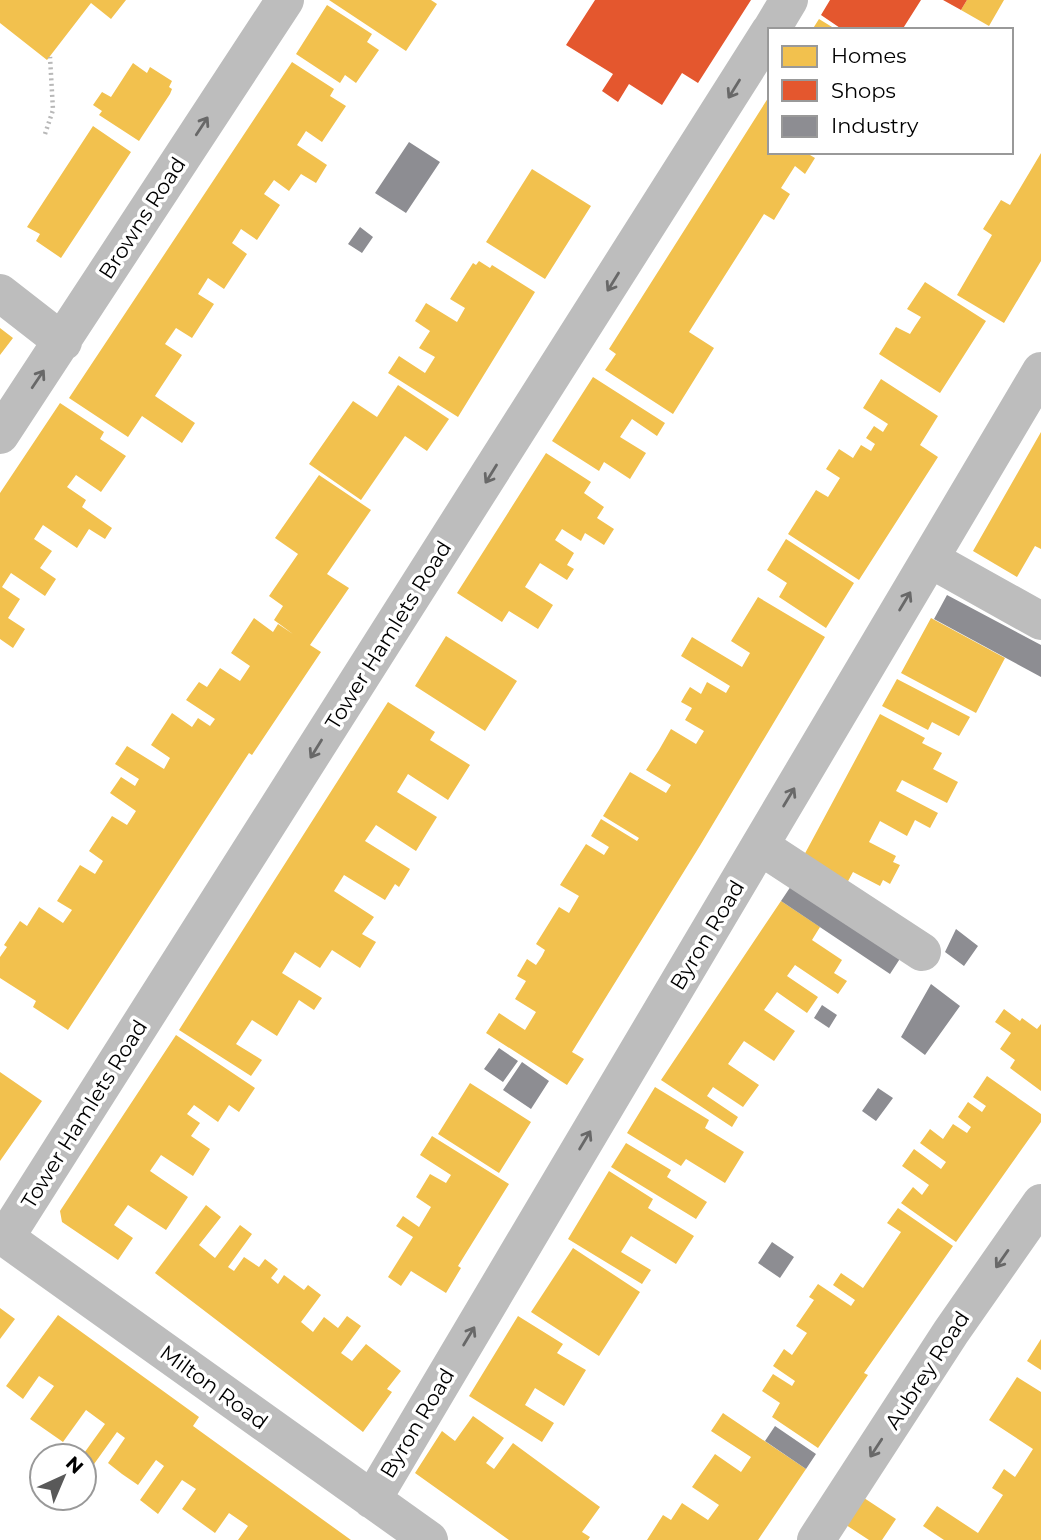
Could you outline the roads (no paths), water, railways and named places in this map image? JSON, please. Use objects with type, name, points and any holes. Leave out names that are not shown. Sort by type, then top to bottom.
[{"type":"street","name":"Browns Road","points":[[0,435],[285,0]]},
{"type":"street","name":"Tower Hamlets Road","points":[[772,28],[789,0]]},
{"type":"street","name":"Tower Hamlets Road","points":[[3,1236],[768,34]]},
{"type":"street","points":[[0,293],[62,342]]},
{"type":"street","name":"Byron Road","points":[[372,1500],[1041,371]]},
{"type":"street","points":[[930,559],[1041,621]]},
{"type":"street","points":[[760,846],[922,952]]},
{"type":"street","name":"Aubrey Road","points":[[816,1540],[951,1332],[1041,1203]]},
{"type":"street","name":"Milton Road","points":[[3,1236],[429,1540]]}]
